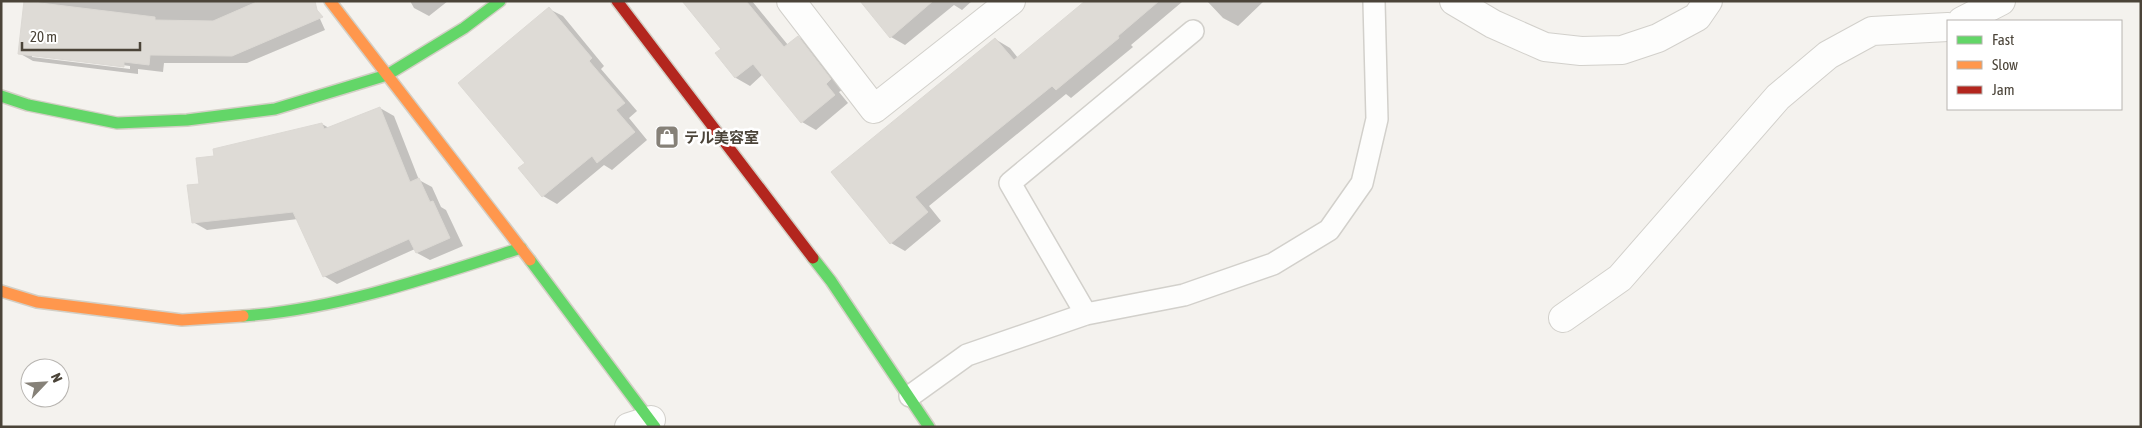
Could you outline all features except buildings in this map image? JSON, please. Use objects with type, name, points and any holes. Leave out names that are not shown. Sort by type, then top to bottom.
[{"type":"street","points":[[330,1],[521,248],[645,425]]},
{"type":"street","points":[[1,96],[28,105],[117,123],[187,120],[275,109],[386,75],[464,28],[500,1]]},
{"type":"street","points":[[618,1],[831,281],[910,396],[929,427]]},
{"type":"street","points":[[791,1],[874,109],[1011,1]]},
{"type":"street","points":[[1454,1],[1493,24],[1545,47],[1581,51],[1622,50],[1658,38],[1697,17],[1708,1]]},
{"type":"street","points":[[1964,20],[2001,1]]},
{"type":"street","points":[[1563,318],[1620,278],[1778,97],[1828,55],[1872,31],[1947,27]]},
{"type":"street","points":[[1,291],[37,302],[182,320],[283,313],[413,283],[521,248]]},
{"type":"lane","points":[[910,396],[966,355],[1086,314],[1184,295],[1273,264],[1329,230],[1362,183],[1377,119],[1374,2]]},
{"type":"lane","points":[[1086,314],[1010,183],[1193,31]]},
{"type":"traffic: fast","points":[[1,96],[28,105],[117,123],[187,120],[275,109],[387,75],[464,28],[500,1]]},
{"type":"traffic: fast","points":[[243,316],[279,312],[349,299],[419,280],[521,248]]},
{"type":"traffic: fast","points":[[813,258],[831,281],[929,427]]},
{"type":"traffic: fast","points":[[530,260],[655,427]]},
{"type":"traffic: slow","points":[[330,1],[530,260]]},
{"type":"traffic: slow","points":[[1,291],[37,302],[182,320],[243,316]]},
{"type":"traffic: jam","points":[[617,1],[813,258]]},
{"type":"place","name":"テル美容室","points":[[667,137]]}]
